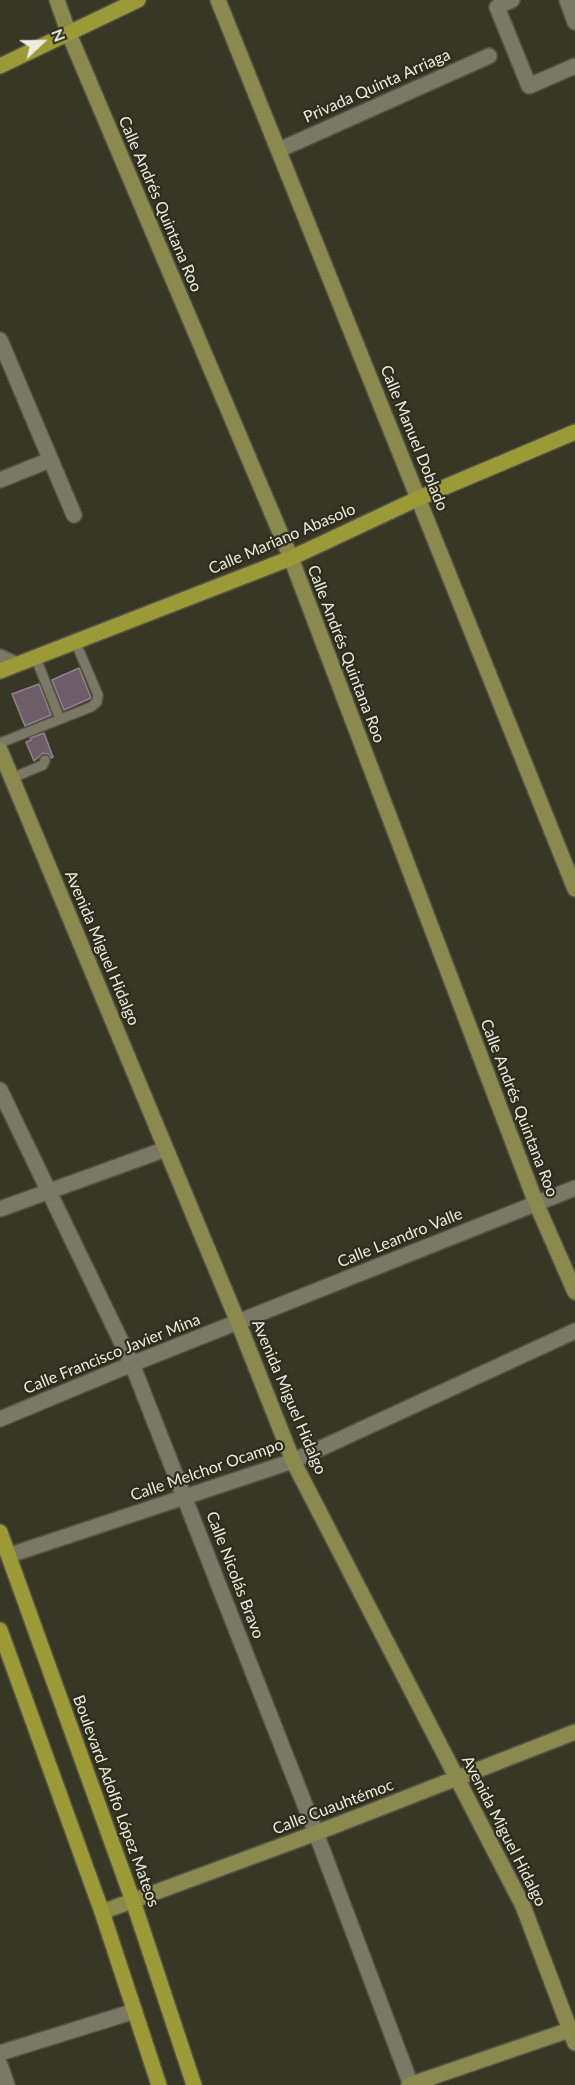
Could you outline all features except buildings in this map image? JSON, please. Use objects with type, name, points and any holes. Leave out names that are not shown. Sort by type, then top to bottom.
[{"type":"main road","name":"Calle Andrés Quintana Roo","points":[[57,0],[69,34],[291,558],[536,1203],[575,1292]]},
{"type":"main road","points":[[0,66],[138,0]]},
{"type":"main road","name":"Calle Manuel Doblado","points":[[218,0],[575,889]]},
{"type":"main road","name":"Calle Mariano Abasolo","points":[[0,671],[291,558],[419,498],[575,432]]},
{"type":"main road","name":"Avenida Miguel Hidalgo","points":[[0,750],[238,1322],[293,1461],[523,1906],[573,2034]]},
{"type":"main road","name":"Boulevard Adolfo López Mateos","points":[[0,1532],[133,1901],[194,2085]]},
{"type":"main road","points":[[0,1630],[102,1912],[159,2085]]},
{"type":"main road","name":"Calle Cuauhtémoc","points":[[102,1912],[316,1833],[575,1732]]},
{"type":"main road","points":[[411,2085],[573,2034]]},
{"type":"street","points":[[512,0],[497,7],[529,86],[575,66]]},
{"type":"street","points":[[567,0],[575,22]]},
{"type":"street","name":"Privada Quinta Arriaga","points":[[279,150],[489,56]]},
{"type":"street","points":[[0,340],[74,514]]},
{"type":"street","points":[[0,480],[50,460]]},
{"type":"street","points":[[0,657],[15,664]]},
{"type":"street","name":"Calle Nicolás Bravo","points":[[0,1090],[132,1364],[316,1833],[411,2085]]},
{"type":"street","points":[[0,1209],[166,1149]]},
{"type":"street","name":"Calle Leandro Valle","points":[[238,1322],[575,1188]]},
{"type":"street","name":"Calle Francisco Javier Mina","points":[[0,1419],[238,1322]]},
{"type":"street","name":"Calle Melchor Ocampo","points":[[10,1555],[293,1461],[575,1331]]},
{"type":"street","points":[[0,2053],[135,2011]]},
{"type":"street","points":[[0,2065],[6,2085]]},
{"type":"lane","points":[[0,742],[35,734],[60,719],[97,702],[98,695],[75,641]]},
{"type":"lane","points":[[35,656],[60,719]]},
{"type":"lane","points":[[12,778],[43,765],[45,760]]}]
